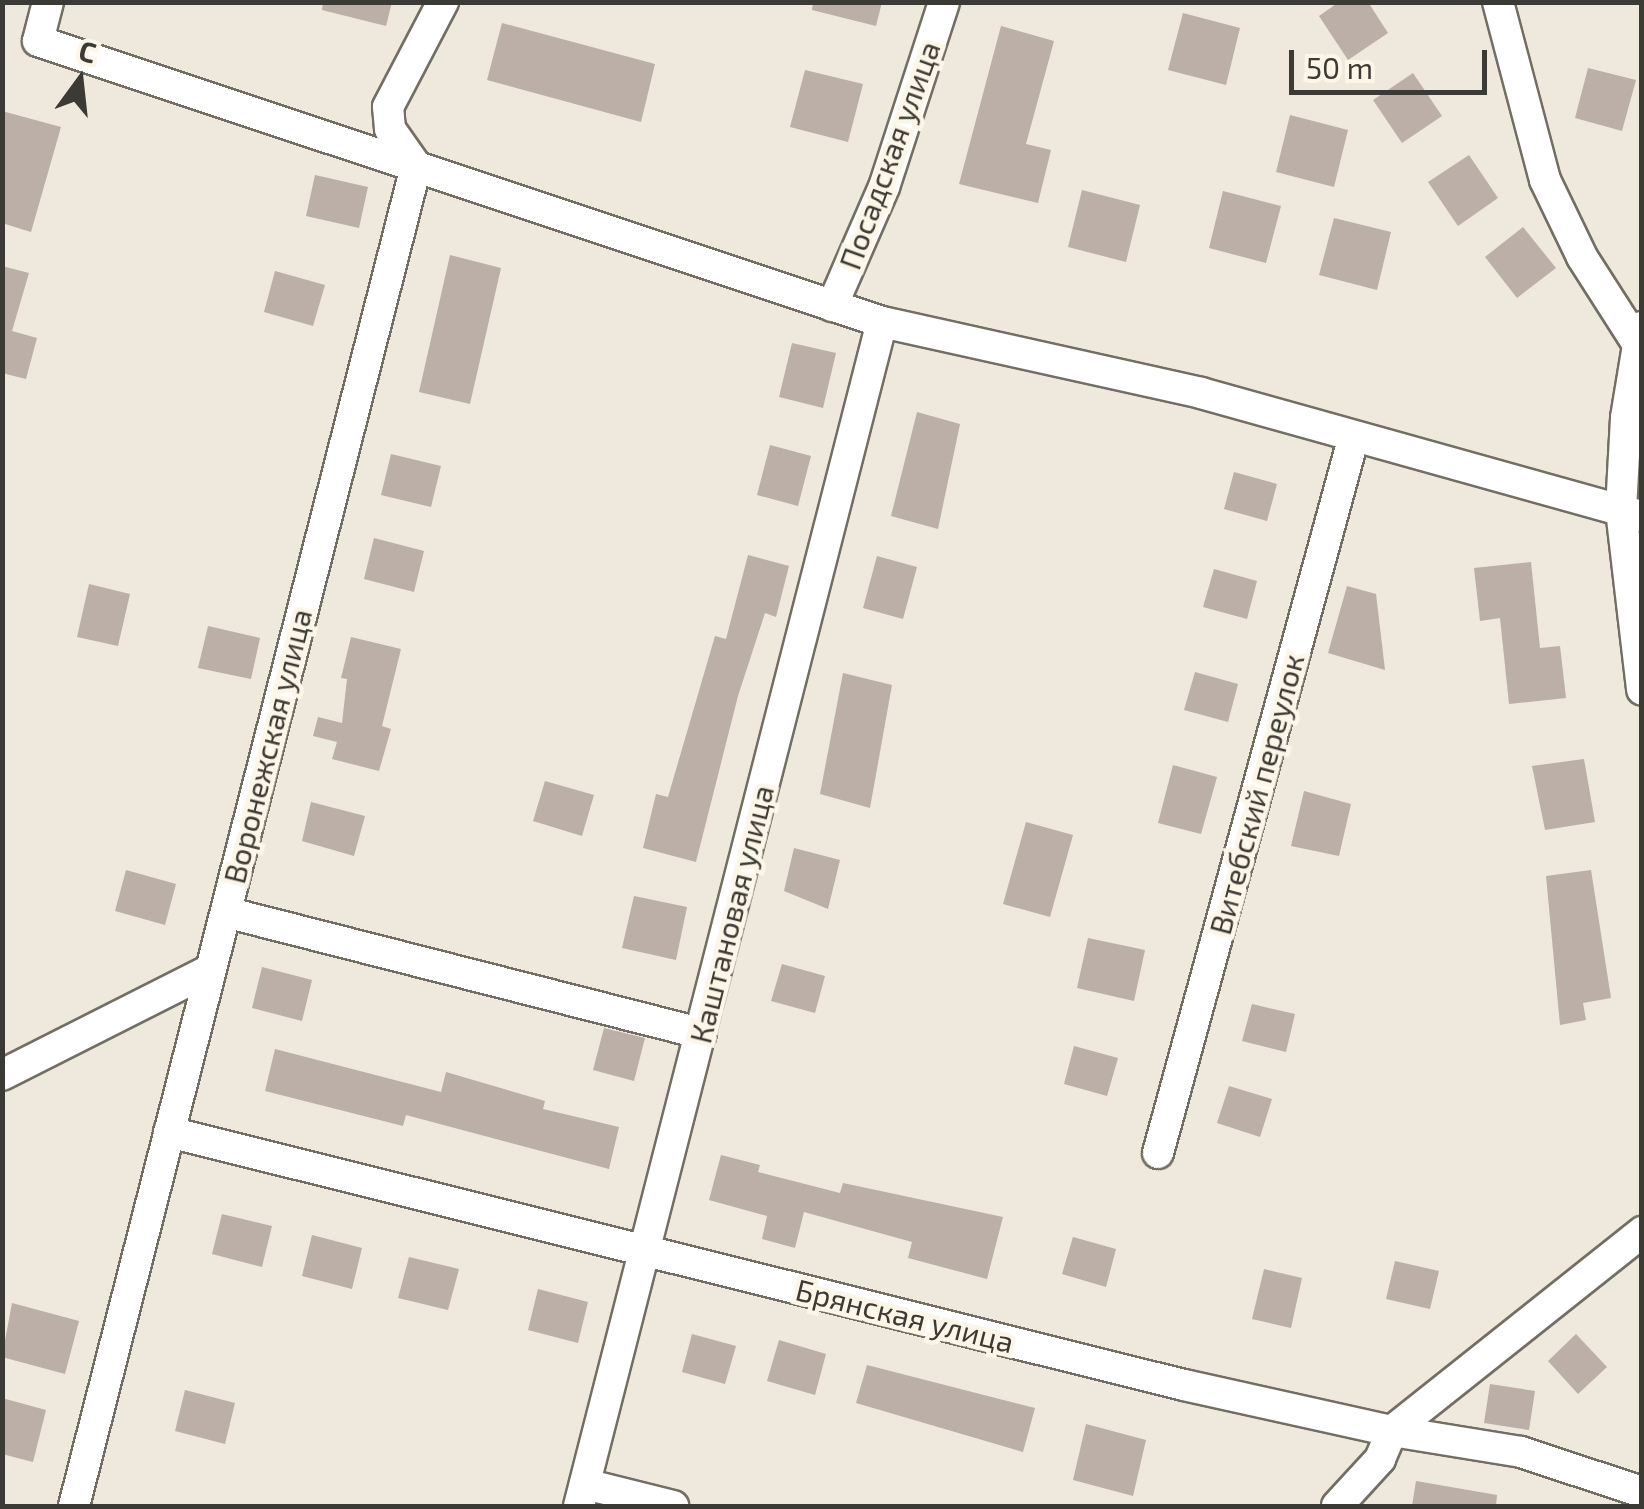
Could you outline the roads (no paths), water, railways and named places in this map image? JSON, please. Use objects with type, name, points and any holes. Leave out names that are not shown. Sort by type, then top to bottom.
[{"type":"street","points":[[48,2],[38,41],[832,306],[882,322],[1201,393],[1631,513]]},
{"type":"street","points":[[416,166],[390,128],[388,107],[444,2]]},
{"type":"street","name":"Посадская улица","points":[[832,306],[884,187],[944,2]]},
{"type":"street","points":[[1498,2],[1545,180],[1582,258],[1639,333],[1631,513],[1642,690]]},
{"type":"street","name":"Воронежская улица","points":[[74,1506],[210,970],[229,913],[416,166]]},
{"type":"street","name":"Каштановая улица","points":[[582,1496],[882,322]]},
{"type":"street","name":"Витебский переулок","points":[[1158,1153],[1354,436]]},
{"type":"street","points":[[229,913],[701,1033]]},
{"type":"street","points":[[2,1075],[210,970]]},
{"type":"street","name":"Брянская улица","points":[[169,1132],[1392,1432],[1521,1452],[1642,1492]]},
{"type":"street","points":[[1337,1506],[1380,1459],[1392,1432],[1642,1232]]},
{"type":"street","points":[[582,1496],[673,1506]]}]
